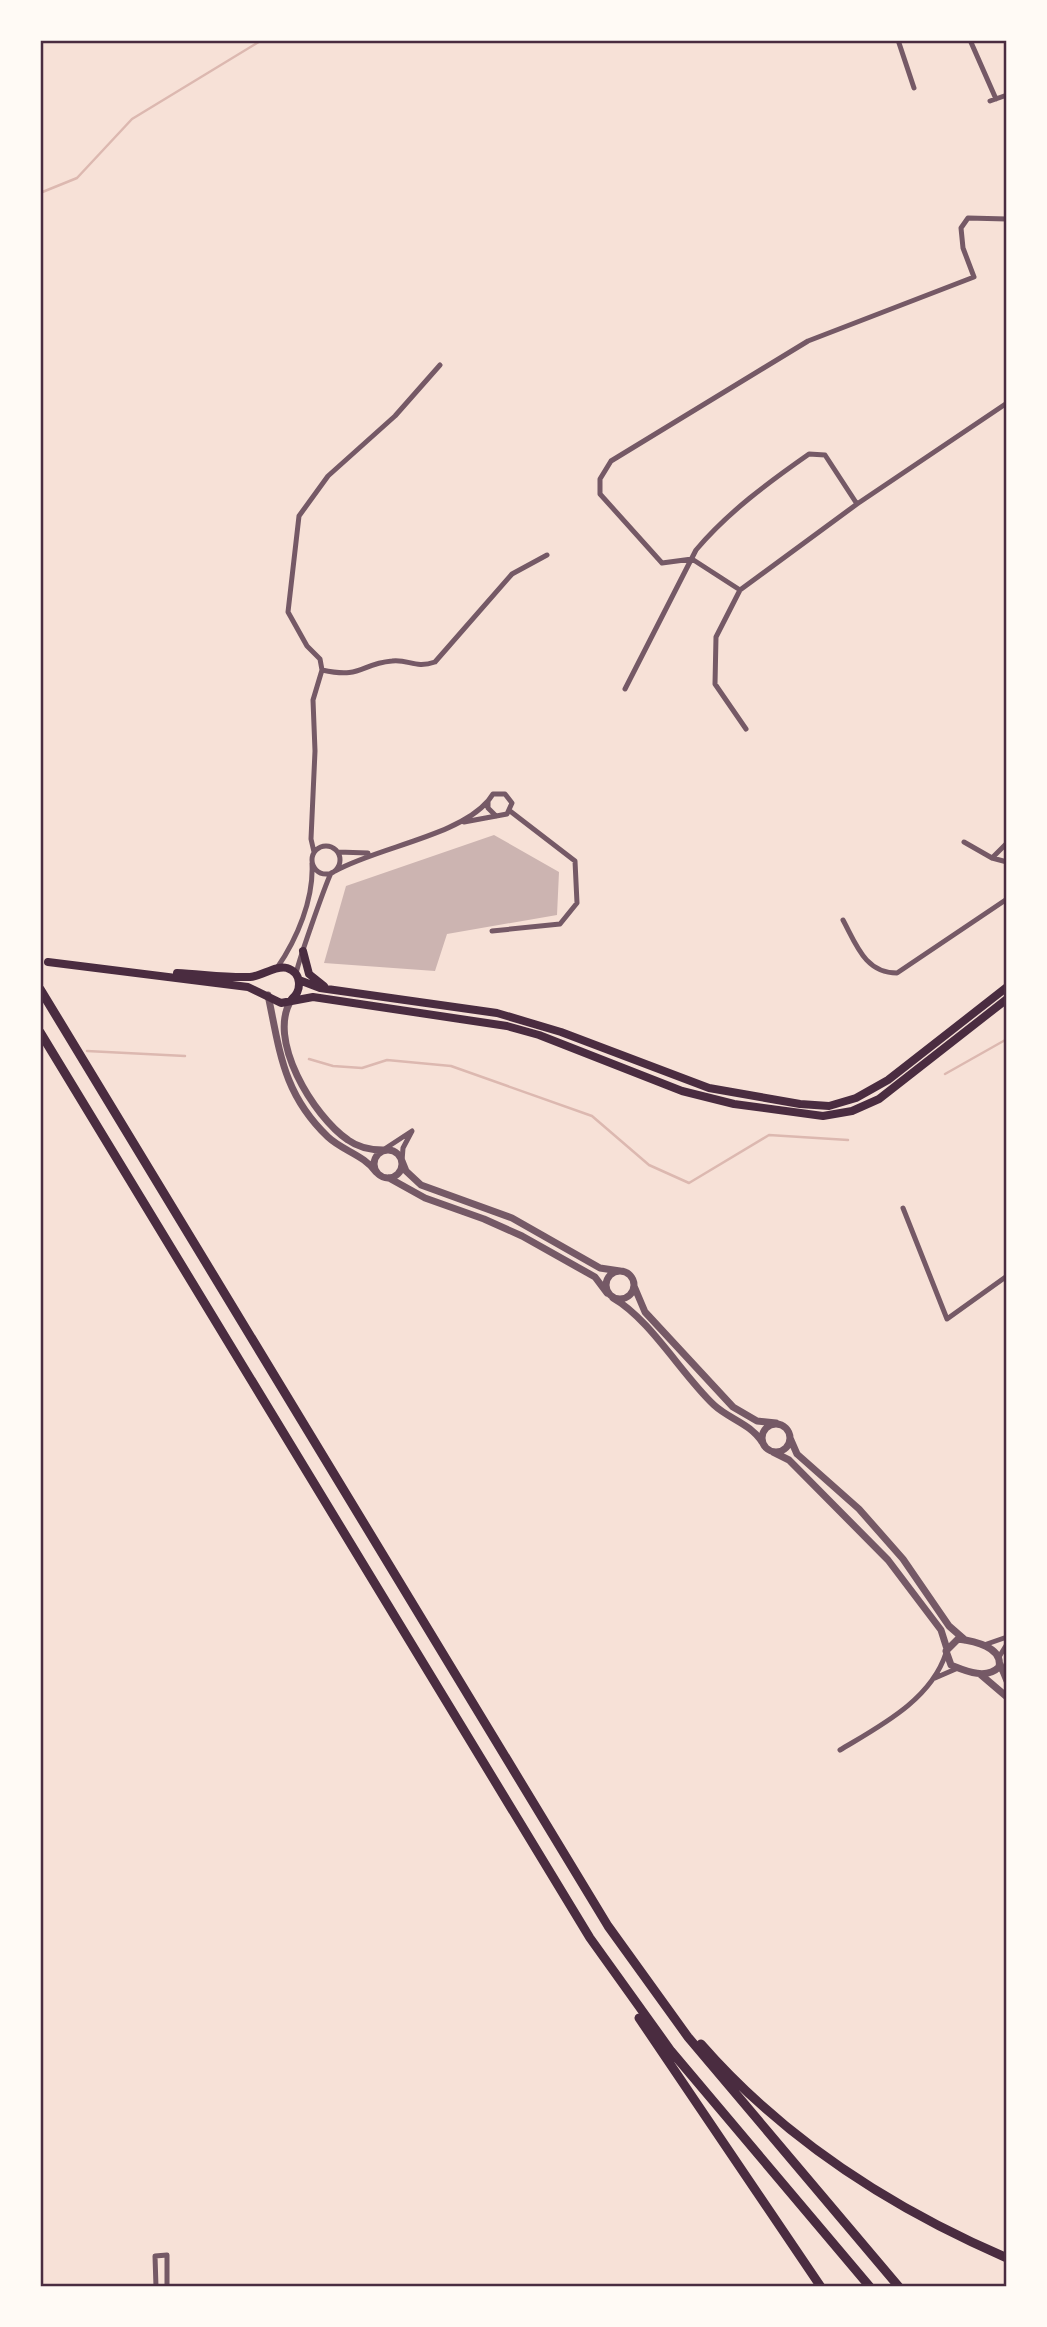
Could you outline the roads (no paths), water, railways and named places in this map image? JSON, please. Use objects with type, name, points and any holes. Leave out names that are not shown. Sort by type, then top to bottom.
[{"type":"highway","points":[[40,989],[632,1962],[688,2037],[899,2287]]},
{"type":"highway","points":[[40,1032],[572,1909],[670,2065],[821,2287]]},
{"type":"highway","points":[[572,1909],[614,1974],[671,2051],[870,2287]]},
{"type":"highway","points":[[632,1962],[708,2051],[801,2139],[863,2185],[958,2236],[1007,2258]]},
{"type":"main road","points":[[303,951],[309,974],[330,990]]},
{"type":"main road","points":[[48,962],[248,987],[281,1003],[313,997],[507,1026],[539,1035],[682,1091],[734,1104],[823,1116],[852,1111],[879,1099],[1007,999]]},
{"type":"main road","points":[[114,970],[247,977],[288,969],[298,977],[330,990],[518,1018],[709,1088],[800,1104],[829,1106],[856,1098],[888,1080],[1007,987]]},
{"type":"main road","points":[[268,995],[265,980],[273,971]]},
{"type":"main road","points":[[292,999],[299,990],[298,977]]},
{"type":"street","points":[[898,40],[914,88]]},
{"type":"street","points":[[970,40],[993,100],[1007,94]]},
{"type":"street","points":[[740,590],[692,559],[662,563],[600,494],[600,480],[611,461],[808,341],[974,277],[963,248],[961,228],[968,218],[1007,219]]},
{"type":"street","points":[[273,971],[289,948],[304,912],[314,852],[311,839],[315,751],[313,700],[322,670],[320,659],[307,646],[288,612],[299,516],[328,476],[395,416],[440,365]]},
{"type":"street","points":[[746,729],[715,684],[716,637],[740,590],[858,504],[1007,402]]},
{"type":"street","points":[[625,689],[692,559],[710,533],[773,479],[809,454],[825,455],[858,504]]},
{"type":"street","points":[[322,670],[353,674],[394,660],[421,667],[435,662],[512,574],[547,555]]},
{"type":"street","points":[[460,822],[488,801],[493,794],[505,794],[512,803],[510,811]]},
{"type":"street","points":[[488,801],[488,808],[496,816]]},
{"type":"street","points":[[312,863],[319,872],[333,872],[374,852],[460,822],[510,811]]},
{"type":"street","points":[[492,931],[560,925],[577,903],[575,861],[510,811]]},
{"type":"street","points":[[964,842],[992,858],[1007,862]]},
{"type":"street","points":[[992,858],[1007,844]]},
{"type":"street","points":[[314,852],[326,845],[338,852],[353,855],[374,852]]},
{"type":"street","points":[[298,977],[303,951],[340,860],[338,852]]},
{"type":"street","points":[[843,920],[872,967],[885,973],[897,973],[1007,899]]},
{"type":"street","points":[[268,995],[277,1050],[293,1091],[324,1133],[337,1145],[366,1160],[376,1172],[425,1198],[522,1236],[595,1277],[610,1295],[632,1311],[715,1406],[751,1429],[773,1452],[786,1457],[888,1560],[941,1630],[951,1665],[979,1674],[991,1674],[1007,1644]]},
{"type":"street","points":[[292,999],[284,1013],[283,1025],[288,1051],[303,1086],[319,1110],[346,1139],[366,1149],[393,1151],[410,1176],[426,1188],[493,1209],[600,1268],[629,1274],[645,1312],[733,1407],[757,1421],[785,1427],[804,1462],[859,1509],[903,1559],[949,1626],[965,1640]]},
{"type":"street","points":[[376,1172],[374,1160],[383,1150],[412,1131],[403,1149],[400,1172],[389,1178]]},
{"type":"street","points":[[903,1208],[947,1319],[1007,1276]]},
{"type":"street","points":[[610,1295],[608,1277],[620,1271]]},
{"type":"street","points":[[610,1295],[625,1299],[634,1286]]},
{"type":"street","points":[[762,1441],[764,1430],[776,1423]]},
{"type":"street","points":[[773,1452],[785,1449],[790,1438]]},
{"type":"street","points":[[982,1646],[1007,1637]]},
{"type":"street","points":[[840,1749],[896,1717],[932,1679],[956,1640],[965,1640],[993,1649],[1007,1681]]},
{"type":"street","points":[[932,1679],[960,1668]]},
{"type":"street","points":[[979,1674],[1007,1697]]},
{"type":"street","points":[[156,2287],[155,2256],[167,2255],[167,2287]]},
{"type":"waterway","points":[[40,193],[77,178],[132,119],[262,40]]},
{"type":"waterway","points":[[945,1074],[1007,1039]]},
{"type":"waterway","points":[[87,1051],[185,1056]]},
{"type":"waterway","points":[[309,1059],[333,1066],[362,1068],[387,1060],[451,1066],[592,1116],[649,1165],[689,1183],[769,1135],[848,1140]]}]
